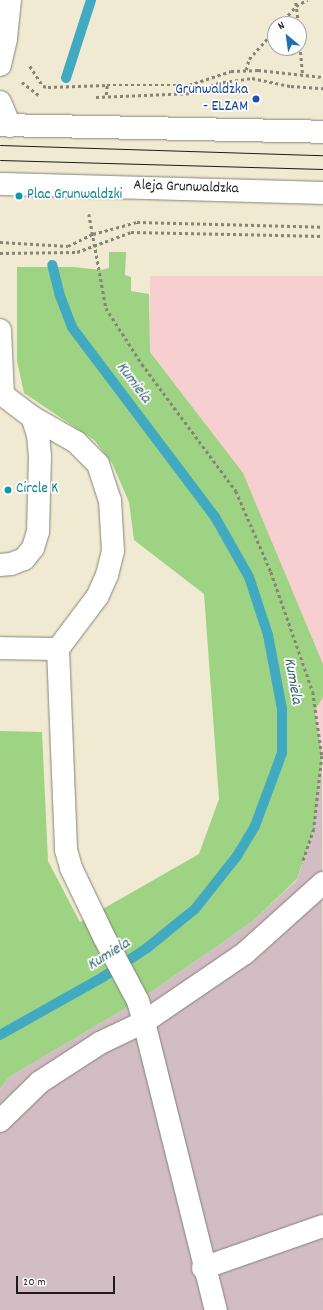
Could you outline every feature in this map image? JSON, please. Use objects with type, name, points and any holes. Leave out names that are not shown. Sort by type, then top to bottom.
[{"type":"main road","points":[[0,65],[6,38],[10,0]]},
{"type":"main road","points":[[0,102],[5,126],[323,132]]},
{"type":"main road","name":"Aleja Grunwaldzka","points":[[0,184],[323,193]]},
{"type":"main road","points":[[0,330],[1,395],[32,417],[76,442],[98,464],[110,500],[113,551],[107,575],[97,597],[58,649],[66,850],[71,868],[104,937],[138,1001],[203,1268],[216,1310]]},
{"type":"main road","points":[[0,565],[11,564],[24,559],[34,548],[38,532],[40,457],[38,435],[32,417]]},
{"type":"main road","points":[[0,648],[58,649]]},
{"type":"main road","points":[[0,1121],[40,1082],[100,1043],[144,1022],[244,953],[323,883]]},
{"type":"main road","points":[[203,1268],[323,1226]]},
{"type":"path","points":[[296,0],[297,16]]},
{"type":"path","points":[[287,16],[296,6],[307,0]]},
{"type":"path","points":[[246,70],[248,59],[267,39]]},
{"type":"path","points":[[301,56],[303,76]]},
{"type":"path","points":[[33,72],[43,86],[48,87],[189,84],[219,74],[246,70],[323,77]]},
{"type":"path","points":[[94,97],[106,95],[194,94],[232,80],[252,78],[291,86],[323,88]]},
{"type":"path","points":[[20,81],[27,84],[44,99]]},
{"type":"path","points":[[106,95],[107,85]]},
{"type":"path","points":[[0,242],[68,246],[93,234],[137,222],[323,227]]},
{"type":"path","points":[[0,253],[77,252],[95,244],[131,232],[323,236]]},
{"type":"path","points":[[93,234],[106,308],[142,364],[236,491],[271,572],[313,692],[322,756],[314,829],[302,865]]},
{"type":"shaded area","points":[[150,276],[323,276],[323,664],[243,474],[150,352]]},
{"type":"shaded area","points":[[323,697],[323,756],[322,756],[315,711]]},
{"type":"shaded area","points":[[322,756],[323,1310],[0,1310],[0,1089],[9,1077],[138,1001],[253,921],[297,880],[314,829]]},
{"type":"green space","points":[[109,252],[126,252],[125,275],[131,277],[131,291],[149,294],[150,352],[243,473],[323,664],[323,697],[315,711],[322,756],[314,829],[297,879],[253,921],[138,1001],[9,1077],[0,1089],[0,731],[42,732],[48,861],[80,922],[199,854],[219,799],[204,594],[134,540],[129,502],[112,463],[94,440],[24,393],[17,361],[17,267],[74,267],[101,270],[109,268]]},
{"type":"waterway","name":"Kumiela","points":[[66,78],[91,0]]},
{"type":"waterway","name":"Kumiela","points":[[0,1035],[103,977],[147,948],[195,909],[237,856],[255,826],[282,753],[282,709],[268,635],[249,577],[215,517],[72,327],[60,296],[52,265]]},
{"type":"tram line","points":[[0,145],[323,155]]},
{"type":"tram line","points":[[0,160],[323,169]]},
{"type":"place","name":"Grunwaldzka - ELZAM","points":[[256,99]]},
{"type":"place","name":"Plac Grunwaldzki","points":[[19,196]]},
{"type":"place","name":"Circle K","points":[[8,490]]}]
